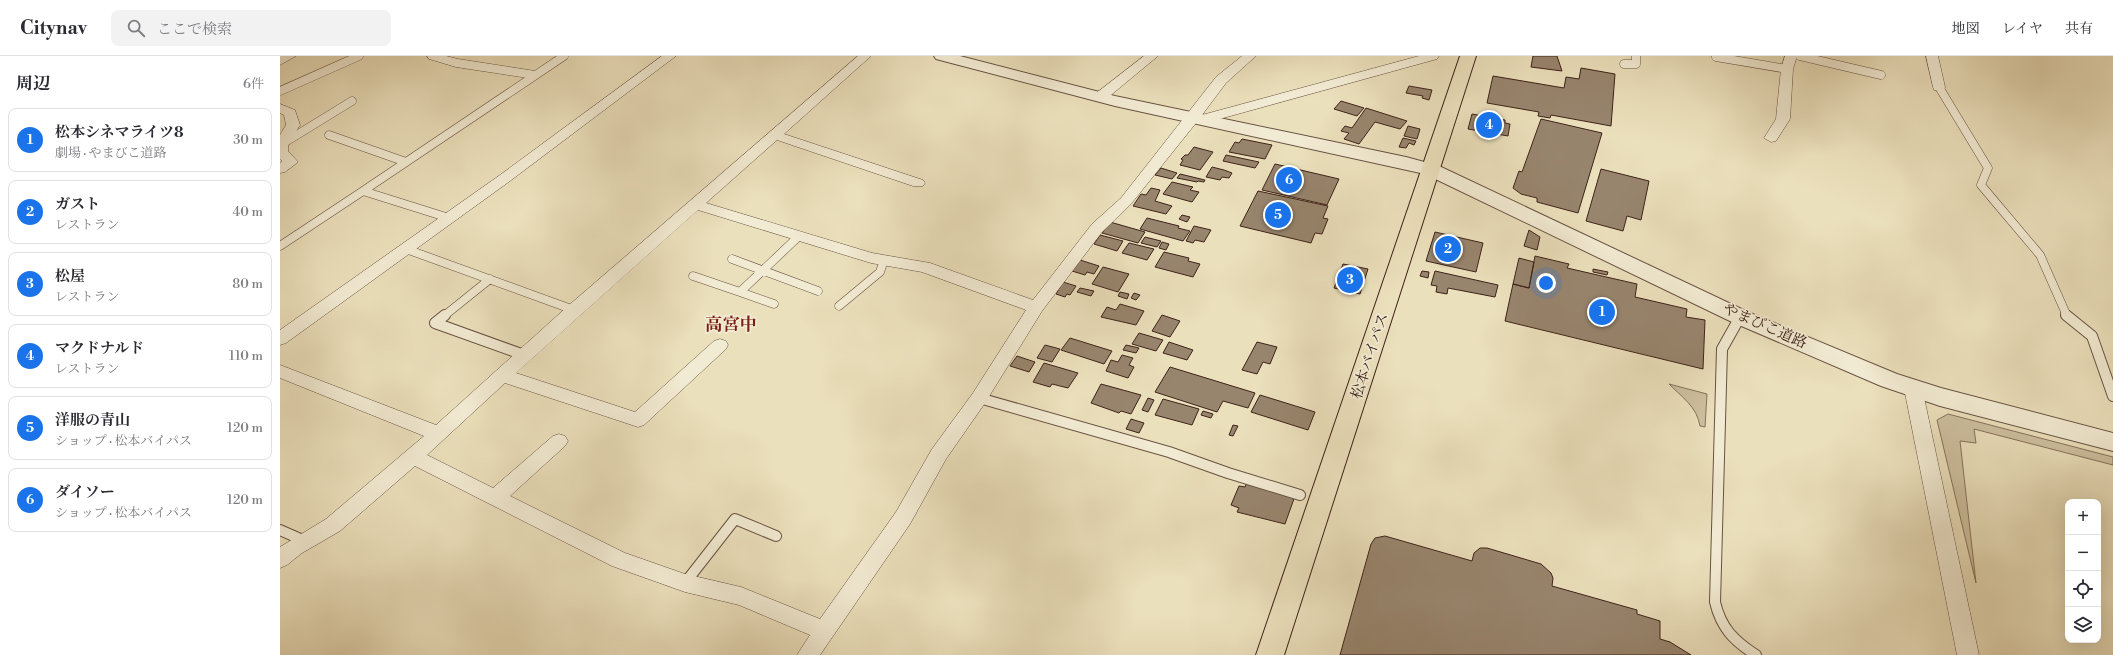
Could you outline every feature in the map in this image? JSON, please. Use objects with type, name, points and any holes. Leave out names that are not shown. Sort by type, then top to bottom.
[{"type":"highway","name":"松本バイパス","points":[[1270,655],[1432,170],[1468,56]]},
{"type":"street","points":[[280,61],[290,56]]},
{"type":"street","points":[[433,56],[456,63],[536,75]]},
{"type":"street","points":[[280,339],[449,218],[670,56]]},
{"type":"street","points":[[280,559],[305,541],[333,525],[413,457],[574,310],[865,56]]},
{"type":"street","name":"やまびこ道路","points":[[942,56],[1100,97],[1196,119],[1406,163],[1432,170],[1740,317],[1889,380],[1913,388],[2113,442]]},
{"type":"street","points":[[1100,97],[1152,56]]},
{"type":"street","points":[[808,655],[903,518],[939,454],[979,398],[1036,307],[1097,228],[1126,201],[1196,119],[1221,80],[1250,56]]},
{"type":"street","points":[[1196,119],[1433,56]]},
{"type":"street","points":[[1772,138],[1783,119],[1787,69],[1791,56]]},
{"type":"street","points":[[1932,56],[1939,87]]},
{"type":"street","points":[[280,108],[290,113],[293,125],[281,144],[281,152],[291,162],[280,169]]},
{"type":"street","points":[[774,135],[918,183]]},
{"type":"street","points":[[695,204],[871,258],[924,267],[1036,307]]},
{"type":"street","points":[[502,375],[638,420],[720,345]]},
{"type":"street","points":[[280,371],[438,434]]},
{"type":"street","points":[[1913,388],[1968,655]]},
{"type":"street","points":[[495,498],[559,442]]},
{"type":"street","points":[[413,457],[619,560],[685,584],[741,596],[824,631]]},
{"type":"lane","points":[[280,91],[359,56]]},
{"type":"lane","points":[[280,246],[434,145],[564,56]]},
{"type":"lane","points":[[1624,64],[1636,64],[1636,56]]},
{"type":"lane","points":[[1800,56],[1881,75]]},
{"type":"lane","points":[[1716,57],[1787,69]]},
{"type":"lane","points":[[1939,87],[1988,168],[1981,185],[2040,255],[2067,316],[2092,336],[2113,396]]},
{"type":"lane","points":[[281,144],[352,101]]},
{"type":"lane","points":[[329,135],[406,162]]},
{"type":"lane","points":[[363,191],[449,218]]},
{"type":"lane","points":[[740,292],[799,236]]},
{"type":"lane","points":[[406,249],[574,310]]},
{"type":"lane","points":[[732,259],[818,291]]},
{"type":"lane","points":[[839,306],[880,272],[884,260]]},
{"type":"lane","points":[[694,276],[774,304]]},
{"type":"lane","points":[[490,279],[435,323],[524,355]]},
{"type":"lane","points":[[1740,317],[1722,349],[1715,602],[1718,618],[1725,631],[1756,655]]},
{"type":"lane","points":[[979,398],[1169,452],[1228,473],[1300,495]]},
{"type":"lane","points":[[685,584],[735,519],[776,536]]},
{"type":"lane","points":[[280,530],[305,541]]},
{"type":"shaded area","points":[[1669,384],[1707,394],[1705,427],[1700,426],[1696,413],[1684,398]]},
{"type":"shaded area","points":[[1948,414],[2113,457],[2113,465],[1974,429],[1976,443],[1960,441],[1976,583],[1937,420]]},
{"type":"building","points":[[1533,56],[1557,56],[1562,71],[1531,67]]},
{"type":"building","points":[[1581,68],[1615,74],[1611,126],[1551,115],[1550,118],[1538,116],[1539,112],[1487,103],[1493,76],[1564,88],[1566,77],[1579,79]]},
{"type":"building","points":[[1409,86],[1432,90],[1429,100],[1422,98],[1423,96],[1406,93]]},
{"type":"building","points":[[1341,101],[1364,108],[1357,116],[1334,109]]},
{"type":"building","points":[[1366,108],[1407,121],[1400,129],[1375,122],[1359,144],[1344,139],[1349,133],[1341,131],[1345,126],[1352,128]]},
{"type":"building","points":[[1472,114],[1505,120],[1505,123],[1510,124],[1508,136],[1468,129]]},
{"type":"building","points":[[1541,119],[1602,133],[1578,213],[1537,202],[1537,198],[1521,194],[1513,188],[1519,171],[1522,172]]},
{"type":"building","points":[[1408,126],[1420,129],[1417,139],[1404,136]]},
{"type":"building","points":[[1403,138],[1416,141],[1414,145],[1409,143],[1406,148],[1399,147]]},
{"type":"building","points":[[1242,139],[1272,145],[1265,159],[1229,152],[1235,142],[1239,143]]},
{"type":"building","points":[[1194,147],[1213,152],[1200,170],[1180,165],[1183,160],[1181,159],[1185,155],[1188,155]]},
{"type":"building","points":[[1226,155],[1259,162],[1255,168],[1223,161]]},
{"type":"building","points":[[1275,164],[1339,179],[1327,205],[1262,190]]},
{"type":"building","points":[[1212,167],[1232,173],[1229,178],[1222,177],[1220,180],[1206,177]]},
{"type":"building","points":[[1161,168],[1177,173],[1172,179],[1155,175]]},
{"type":"building","points":[[1601,169],[1649,181],[1641,220],[1627,216],[1623,231],[1586,221]]},
{"type":"building","points":[[1180,174],[1205,180],[1204,182],[1197,182],[1177,178]]},
{"type":"building","points":[[1172,182],[1193,187],[1190,190],[1199,192],[1192,202],[1163,194]]},
{"type":"building","points":[[1151,188],[1160,190],[1155,201],[1172,206],[1166,214],[1133,206],[1141,194],[1146,195]]},
{"type":"building","points":[[1258,191],[1328,206],[1323,218],[1328,219],[1322,234],[1315,233],[1311,243],[1240,226]]},
{"type":"building","points":[[1182,215],[1190,217],[1187,222],[1179,219]]},
{"type":"building","points":[[1147,218],[1179,226],[1178,228],[1190,231],[1183,241],[1140,229]]},
{"type":"building","points":[[1110,222],[1145,232],[1138,243],[1102,233]]},
{"type":"building","points":[[1194,226],[1211,230],[1204,242],[1195,240],[1193,243],[1186,241]]},
{"type":"building","points":[[1529,230],[1540,237],[1537,250],[1524,246]]},
{"type":"building","points":[[1435,232],[1483,243],[1476,272],[1426,261]]},
{"type":"building","points":[[1100,235],[1123,241],[1117,251],[1094,244]]},
{"type":"building","points":[[1145,237],[1161,241],[1157,247],[1141,243]]},
{"type":"building","points":[[1162,242],[1169,244],[1166,250],[1159,248]]},
{"type":"building","points":[[1129,243],[1154,249],[1147,260],[1122,253]]},
{"type":"building","points":[[1164,252],[1189,258],[1188,261],[1200,264],[1193,277],[1155,267]]},
{"type":"building","points":[[1535,256],[1569,264],[1567,268],[1637,284],[1635,297],[1687,309],[1686,317],[1705,320],[1703,369],[1505,321],[1513,284],[1529,288]]},
{"type":"building","points":[[1519,258],[1534,262],[1529,288],[1513,284]]},
{"type":"building","points":[[1080,260],[1099,266],[1094,274],[1087,272],[1085,275],[1072,271]]},
{"type":"building","points":[[1343,264],[1368,269],[1360,294],[1334,288]]},
{"type":"building","points":[[1103,267],[1129,274],[1118,292],[1092,284]]},
{"type":"building","points":[[1593,269],[1608,272],[1607,275],[1593,272]]},
{"type":"building","points":[[1422,271],[1429,272],[1428,278],[1420,276]]},
{"type":"building","points":[[1435,271],[1498,285],[1495,297],[1448,288],[1447,294],[1436,292],[1437,286],[1431,285]]},
{"type":"building","points":[[1063,282],[1076,286],[1070,295],[1067,294],[1065,297],[1056,294]]},
{"type":"building","points":[[1080,288],[1094,291],[1091,296],[1077,292]]},
{"type":"building","points":[[1120,292],[1129,294],[1127,299],[1118,296]]},
{"type":"building","points":[[1134,293],[1140,295],[1136,300],[1131,298]]},
{"type":"building","points":[[1120,304],[1144,311],[1136,325],[1101,317],[1107,307],[1116,310]]},
{"type":"building","points":[[1162,315],[1180,321],[1170,337],[1152,331]]},
{"type":"building","points":[[1139,333],[1163,340],[1156,351],[1132,344]]},
{"type":"building","points":[[1070,338],[1112,351],[1104,364],[1061,350]]},
{"type":"building","points":[[1169,342],[1193,350],[1187,360],[1163,353]]},
{"type":"building","points":[[1257,342],[1277,347],[1270,364],[1263,362],[1257,374],[1242,370]]},
{"type":"building","points":[[1045,345],[1060,349],[1052,362],[1037,358]]},
{"type":"building","points":[[1126,345],[1139,348],[1136,353],[1123,350]]},
{"type":"building","points":[[1122,355],[1133,358],[1129,365],[1134,367],[1128,378],[1106,371],[1111,360],[1118,362]]},
{"type":"building","points":[[1017,356],[1035,362],[1029,372],[1010,366]]},
{"type":"building","points":[[1044,363],[1078,373],[1068,388],[1052,384],[1050,387],[1033,382]]},
{"type":"building","points":[[1170,367],[1255,393],[1248,408],[1223,401],[1217,412],[1155,392]]},
{"type":"building","points":[[1101,384],[1141,395],[1131,414],[1121,411],[1119,413],[1091,403]]},
{"type":"building","points":[[1260,395],[1315,412],[1308,430],[1251,412]]},
{"type":"building","points":[[1148,398],[1154,400],[1148,412],[1142,410]]},
{"type":"building","points":[[1163,399],[1199,409],[1192,425],[1155,415]]},
{"type":"building","points":[[1203,411],[1213,414],[1211,418],[1201,415]]},
{"type":"building","points":[[1131,419],[1144,423],[1139,433],[1126,429]]},
{"type":"building","points":[[1233,425],[1238,426],[1233,436],[1229,435]]},
{"type":"building","points":[[1247,482],[1295,496],[1285,524],[1237,512],[1239,508],[1231,505],[1239,486],[1245,487]]},
{"type":"building","points":[[1385,536],[1472,561],[1474,553],[1480,548],[1487,548],[1541,564],[1551,573],[1553,578],[1552,586],[1637,610],[1637,614],[1660,621],[1660,639],[1670,642],[1691,655],[1340,655],[1371,544],[1375,538]]},
{"type":"place","name":"マクドナルド","points":[[1489,125]]},
{"type":"place","name":"ダイソー","points":[[1289,180]]},
{"type":"place","name":"洋服の青山","points":[[1278,215]]},
{"type":"place","name":"ガスト","points":[[1448,249]]},
{"type":"place","name":"松屋","points":[[1350,280]]},
{"type":"place","name":"松本シネマライツ8","points":[[1602,312]]},
{"type":"district","name":"高宮中","points":[[731,325]]}]
